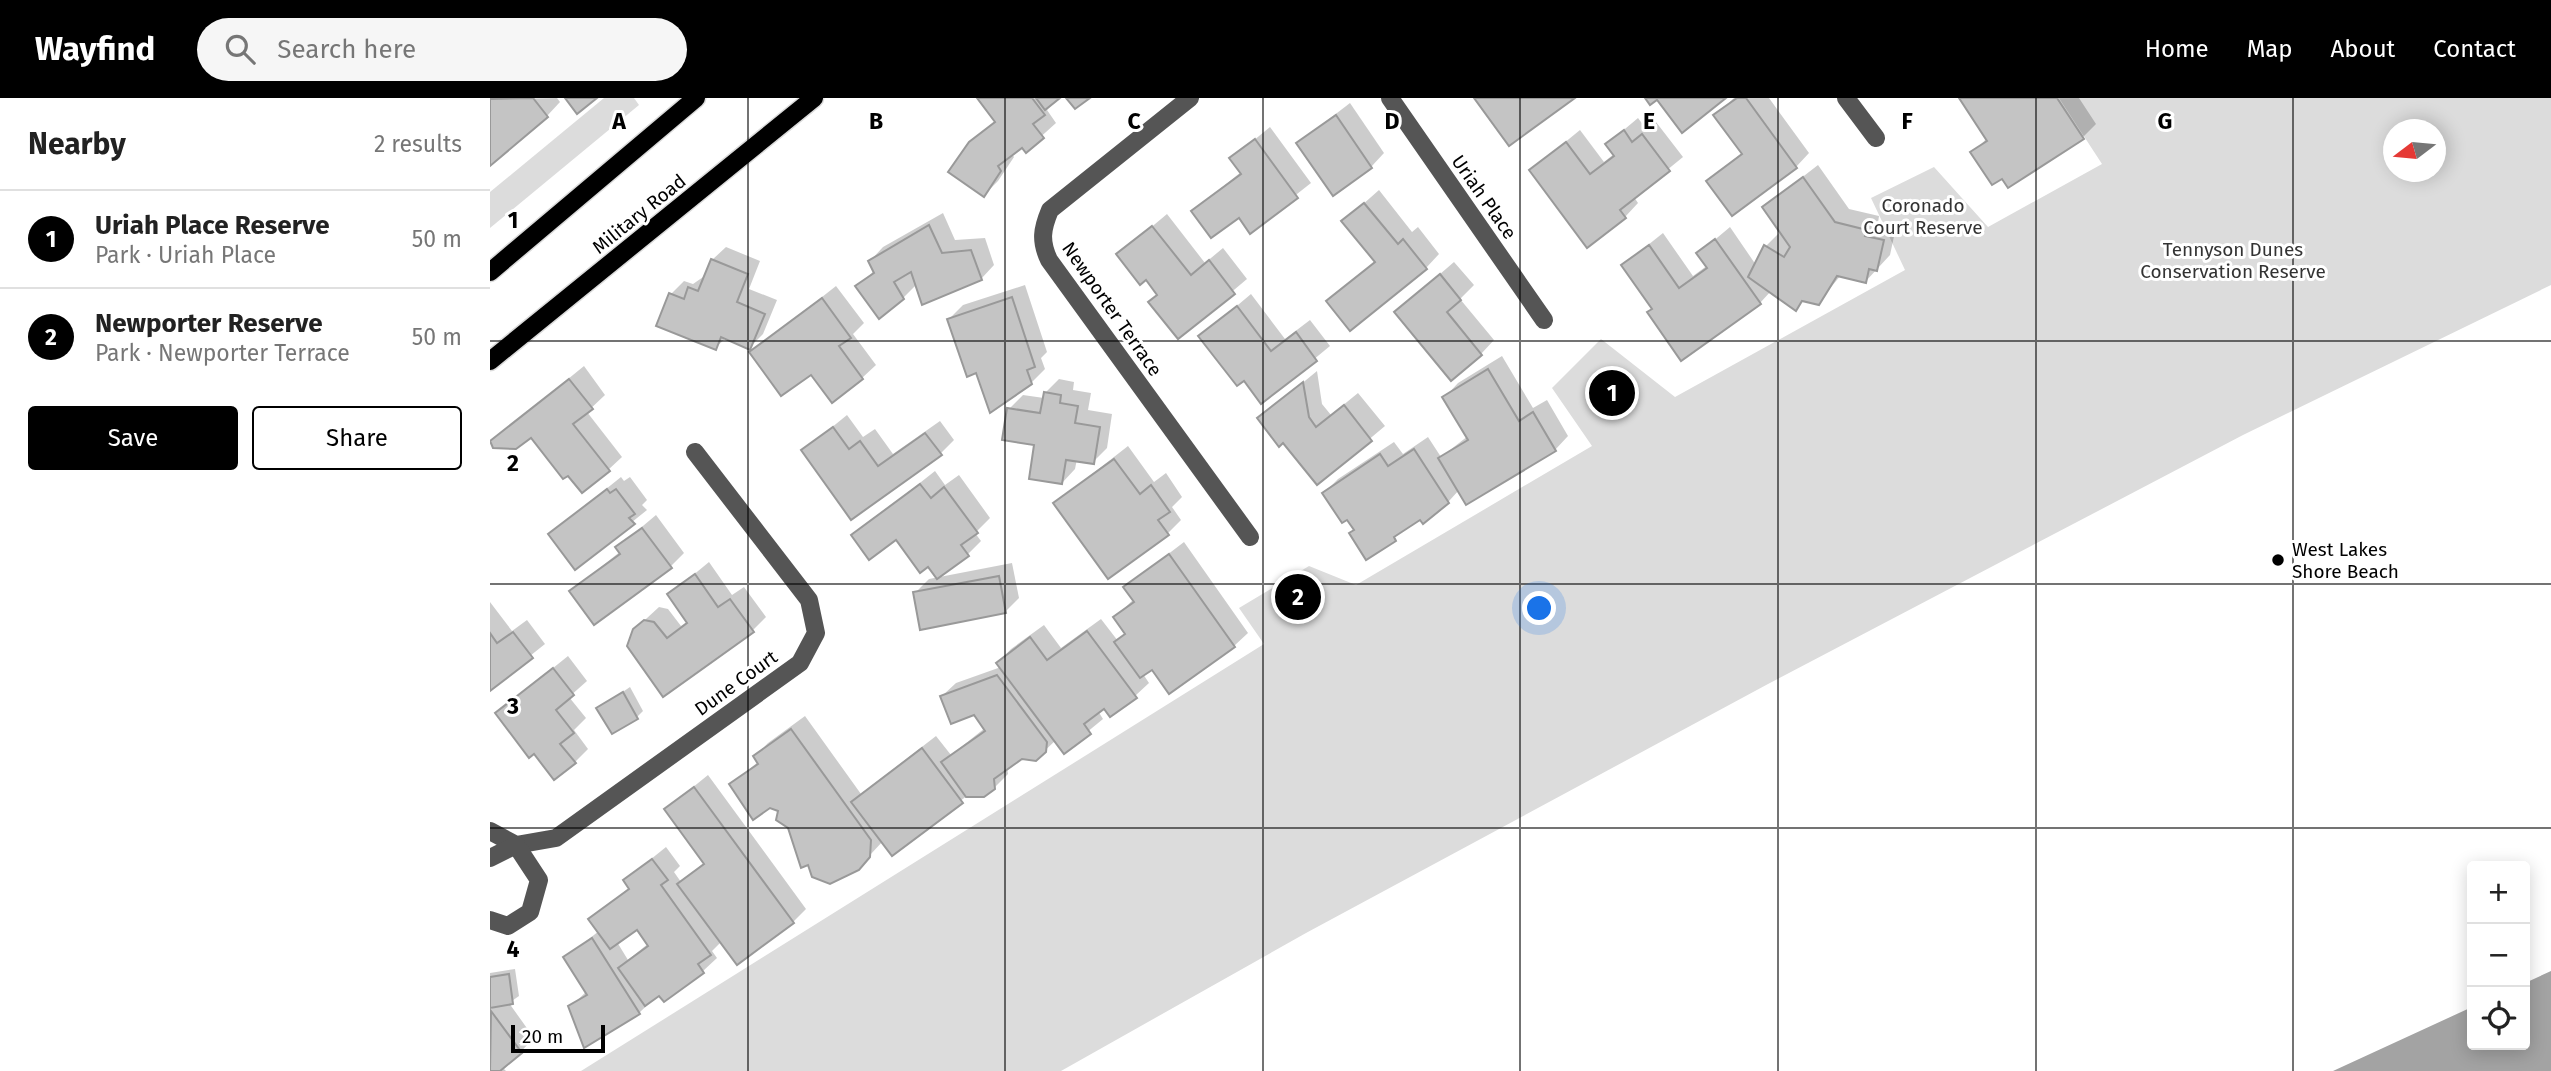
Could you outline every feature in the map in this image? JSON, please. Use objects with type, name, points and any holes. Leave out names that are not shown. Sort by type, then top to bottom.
[{"type":"main road","points":[[490,272],[696,98]]},
{"type":"main road","name":"Military Road","points":[[490,361],[814,98]]},
{"type":"street","name":"Newporter Terrace","points":[[1190,98],[1050,210],[1042,229],[1043,246],[1049,260],[1250,537]]},
{"type":"street","name":"Uriah Place","points":[[1390,98],[1544,320]]},
{"type":"street","points":[[1846,98],[1876,138]]},
{"type":"street","name":"Dune Court","points":[[490,858],[516,845],[556,838],[568,830],[800,663],[816,633],[809,600],[695,452]]},
{"type":"street","points":[[490,831],[516,845],[539,880],[530,912],[508,926],[490,920]]},
{"type":"green space","points":[[604,98],[634,98],[639,105],[490,228],[490,192]]},
{"type":"green space","name":"Tennyson Dunes Conservation Reserve","points":[[2059,98],[2551,98],[2551,285],[2243,435],[1768,684],[1306,933],[1061,1071],[581,1071],[1264,644],[1239,608],[1309,566],[1356,585],[1592,446],[1552,388],[1601,339],[1675,397],[1905,270],[1871,198],[1934,167],[1988,227],[2102,164]]},
{"type":"shaded area","points":[[2551,971],[2551,1071],[2333,1071],[2467,1009],[2467,1050],[2530,1050],[2530,981]]},
{"type":"building","points":[[533,98],[548,117],[490,166],[490,99]]},
{"type":"building","points":[[565,98],[597,98],[577,114]]},
{"type":"building","points":[[977,98],[1032,98],[1045,115],[1033,124],[1044,138],[1026,153],[1022,148],[998,166],[1001,171],[984,197],[948,172],[969,142],[995,122]]},
{"type":"building","points":[[1036,98],[1060,98],[1045,110]]},
{"type":"building","points":[[1066,98],[1090,98],[1075,109]]},
{"type":"building","points":[[1474,98],[1575,98],[1509,146]]},
{"type":"building","points":[[1645,98],[1726,98],[1682,133],[1657,100],[1650,105]]},
{"type":"building","points":[[1737,98],[1746,98],[1797,168],[1732,216],[1706,181],[1742,154],[1713,115]]},
{"type":"building","points":[[1959,98],[2057,98],[2084,139],[2008,188],[2002,179],[1992,185],[1970,152],[1987,141]]},
{"type":"building","points":[[1336,115],[1372,168],[1333,196],[1296,143]]},
{"type":"building","points":[[1624,130],[1632,142],[1642,134],[1670,171],[1620,210],[1626,218],[1587,248],[1529,170],[1566,142],[1590,174],[1614,156],[1605,144]]},
{"type":"building","points":[[1255,139],[1298,198],[1250,234],[1239,218],[1211,238],[1191,211],[1241,174],[1229,158]]},
{"type":"building","points":[[1803,177],[1835,222],[1867,230],[1865,236],[1884,240],[1877,271],[1869,269],[1866,283],[1837,276],[1819,305],[1802,301],[1796,311],[1748,277],[1764,245],[1784,257],[1790,247],[1762,207]]},
{"type":"building","points":[[1364,203],[1398,244],[1403,239],[1427,269],[1350,331],[1326,301],[1375,262],[1341,221]]},
{"type":"building","points":[[929,225],[942,253],[971,250],[982,280],[922,305],[911,272],[894,282],[904,299],[879,319],[855,286],[874,273],[868,261]]},
{"type":"building","points":[[1152,226],[1191,275],[1209,260],[1235,294],[1178,339],[1148,302],[1157,295],[1146,280],[1140,285],[1116,254]]},
{"type":"building","points":[[1715,239],[1761,304],[1681,361],[1647,312],[1652,309],[1621,265],[1649,245],[1679,288],[1707,268],[1696,253]]},
{"type":"building","points":[[711,259],[748,274],[737,302],[765,314],[750,350],[721,337],[716,350],[656,326],[669,293],[684,299],[688,287],[698,291]]},
{"type":"building","points":[[1440,274],[1461,300],[1447,312],[1482,355],[1451,381],[1394,312]]},
{"type":"building","points":[[1012,297],[1035,367],[1027,370],[1032,384],[990,413],[976,373],[967,377],[947,319]]},
{"type":"building","points":[[822,298],[851,338],[839,346],[863,379],[832,403],[811,375],[781,396],[749,352]]},
{"type":"building","points":[[1237,306],[1271,351],[1296,332],[1317,361],[1261,404],[1244,381],[1237,386],[1198,336]]},
{"type":"building","points":[[1488,369],[1519,421],[1533,412],[1556,451],[1466,505],[1438,458],[1468,440],[1442,397]]},
{"type":"building","points":[[569,379],[593,409],[573,424],[610,471],[582,493],[568,476],[563,479],[531,438],[516,449],[493,448],[490,441]]},
{"type":"building","points":[[1303,382],[1309,417],[1316,427],[1344,405],[1372,441],[1317,485],[1283,443],[1279,447],[1257,418]]},
{"type":"building","points":[[1044,392],[1061,395],[1060,403],[1078,406],[1075,423],[1100,427],[1094,464],[1066,460],[1062,484],[1029,479],[1034,445],[1002,440],[1007,408],[1040,413]]},
{"type":"building","points":[[833,427],[849,449],[860,441],[878,466],[925,433],[942,455],[851,520],[801,450]]},
{"type":"building","points":[[1414,449],[1449,503],[1423,524],[1420,520],[1394,537],[1396,541],[1366,560],[1349,533],[1354,530],[1347,520],[1342,523],[1322,493],[1380,454],[1388,466]]},
{"type":"building","points":[[1114,459],[1140,494],[1151,485],[1170,512],[1158,520],[1169,535],[1108,579],[1053,503]]},
{"type":"building","points":[[920,484],[931,498],[944,487],[978,533],[961,545],[969,556],[937,579],[928,567],[920,573],[896,540],[869,560],[851,535]]},
{"type":"building","points":[[607,489],[610,493],[616,489],[635,514],[629,518],[635,524],[575,570],[548,534]]},
{"type":"building","points":[[642,528],[672,568],[594,625],[569,591],[620,554],[615,547]]},
{"type":"building","points":[[1169,554],[1235,647],[1169,694],[1152,670],[1140,678],[1114,642],[1125,634],[1113,617],[1134,602],[1123,587]]},
{"type":"building","points":[[695,574],[718,607],[730,599],[754,632],[663,697],[627,646],[633,629],[644,620],[654,622],[667,638],[687,623],[667,594]]},
{"type":"building","points":[[999,576],[1006,613],[920,630],[913,592]]},
{"type":"building","points":[[1087,631],[1137,698],[1110,717],[1104,709],[1084,724],[1091,734],[1064,754],[996,663],[1030,637],[1047,660]]},
{"type":"building","points":[[513,632],[533,658],[490,691],[490,633],[497,643]]},
{"type":"building","points":[[553,668],[574,695],[556,710],[574,733],[560,744],[576,763],[554,780],[534,754],[529,758],[495,713]]},
{"type":"building","points":[[997,675],[1047,742],[1046,752],[1036,761],[1022,759],[994,779],[995,789],[984,797],[966,797],[941,762],[985,731],[974,715],[951,724],[940,696]]},
{"type":"building","points":[[623,692],[638,719],[612,734],[596,708]]},
{"type":"building","points":[[791,729],[871,840],[870,857],[859,870],[830,884],[812,877],[808,865],[801,868],[788,828],[776,820],[778,811],[770,808],[753,820],[729,784],[758,764],[753,756]]},
{"type":"building","points":[[922,748],[963,803],[892,856],[851,802]]},
{"type":"building","points":[[694,787],[794,923],[737,965],[677,884],[704,864],[664,809]]},
{"type":"building","points":[[652,859],[668,880],[661,885],[711,955],[698,964],[704,973],[664,1002],[659,996],[645,1006],[618,968],[648,946],[637,930],[610,949],[588,919],[629,889],[623,880]]},
{"type":"building","points":[[592,938],[640,1014],[584,1048],[568,1006],[587,995],[563,957]]},
{"type":"building","points":[[509,974],[513,1004],[490,1008],[490,977]]},
{"type":"building","points":[[491,1011],[522,1053],[500,1071],[490,1071]]},
{"type":"place","name":"Uriah Place Reserve","points":[[1612,393]]},
{"type":"place","name":"West Lakes Shore Beach","points":[[2278,560]]},
{"type":"place","name":"Newporter Reserve","points":[[1298,597]]},
{"type":"park label","name":"Coronado Court Reserve","points":[[1923,216]]}]
